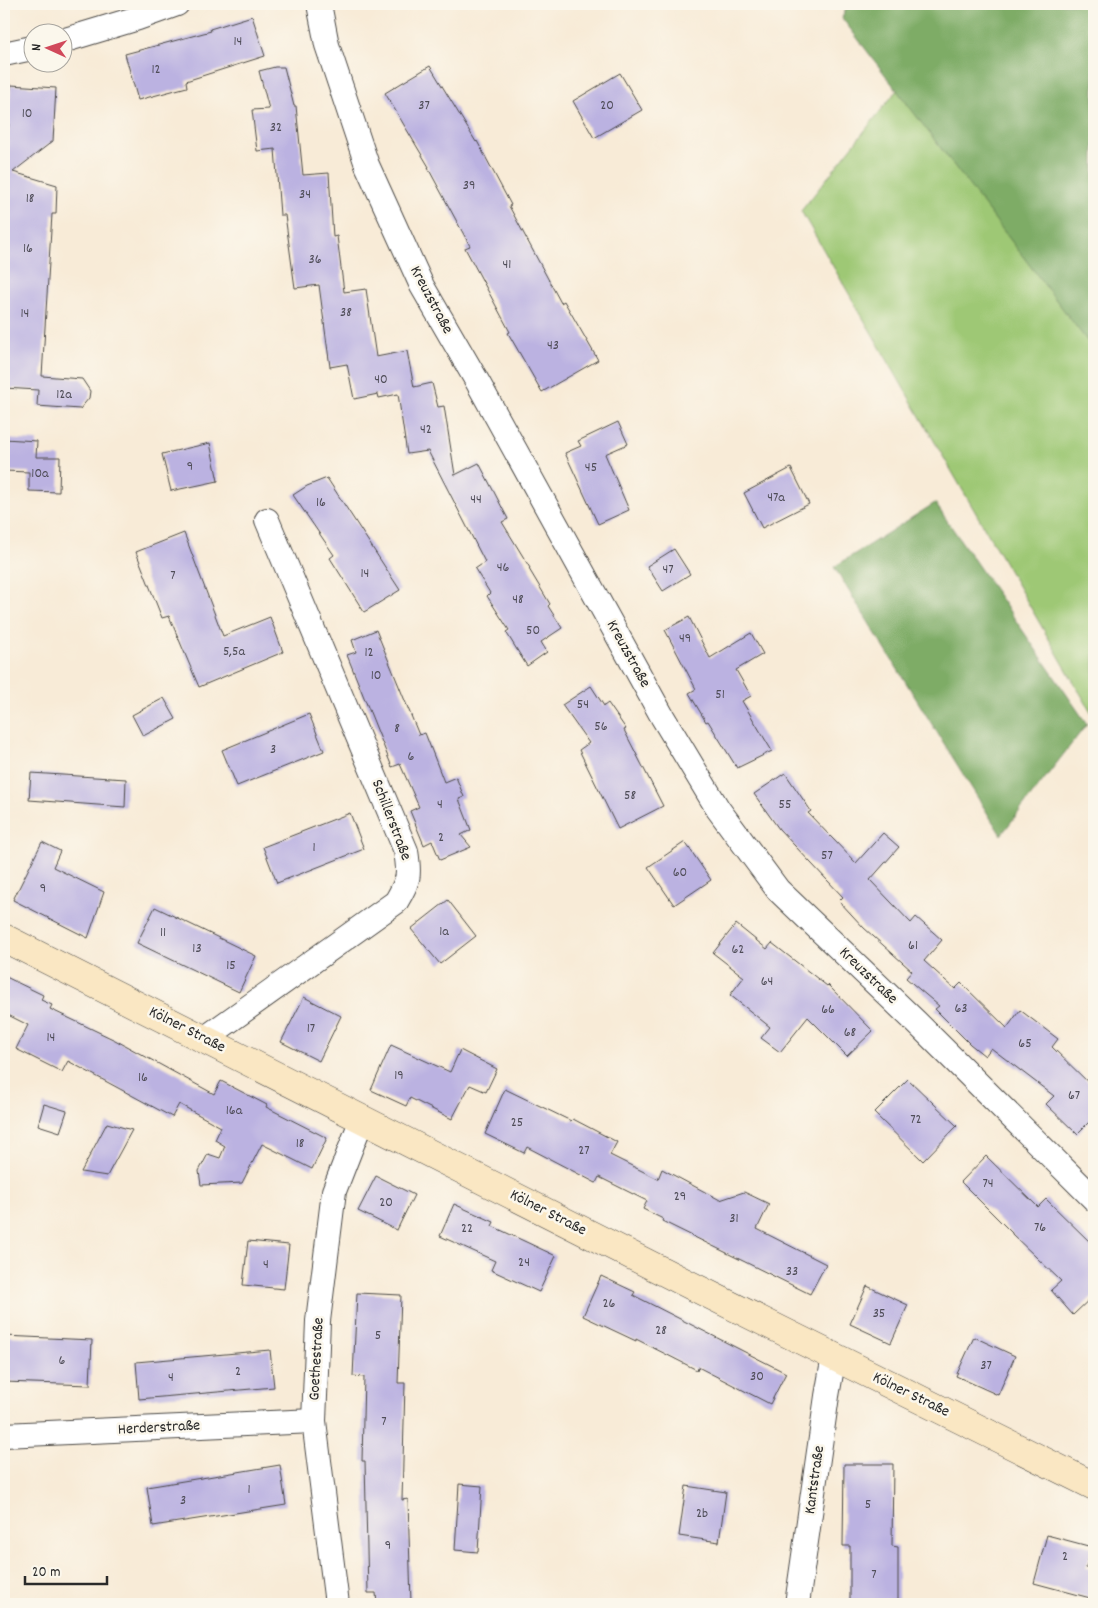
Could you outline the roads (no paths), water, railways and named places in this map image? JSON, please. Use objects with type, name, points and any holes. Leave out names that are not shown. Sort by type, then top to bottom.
[{"type":"main road","name":"Kölner Straße","points":[[4,938],[1094,1486]]},
{"type":"street","points":[[72,38],[177,4]]},
{"type":"street","name":"Kreuzstraße","points":[[319,4],[327,45],[367,165],[422,286],[477,381],[662,716],[718,810],[778,890],[916,1022],[1094,1199]]},
{"type":"street","points":[[4,54],[22,50]]},
{"type":"street","name":"Schillerstraße","points":[[204,1039],[396,902],[406,885],[409,871],[406,851],[267,520]]},
{"type":"street","name":"Goethestraße","points":[[338,1604],[314,1421],[318,1321],[334,1191],[362,1119]]},
{"type":"street","name":"Kantstraße","points":[[797,1604],[834,1356]]},
{"type":"street","name":"Herderstraße","points":[[4,1435],[314,1421]]}]
